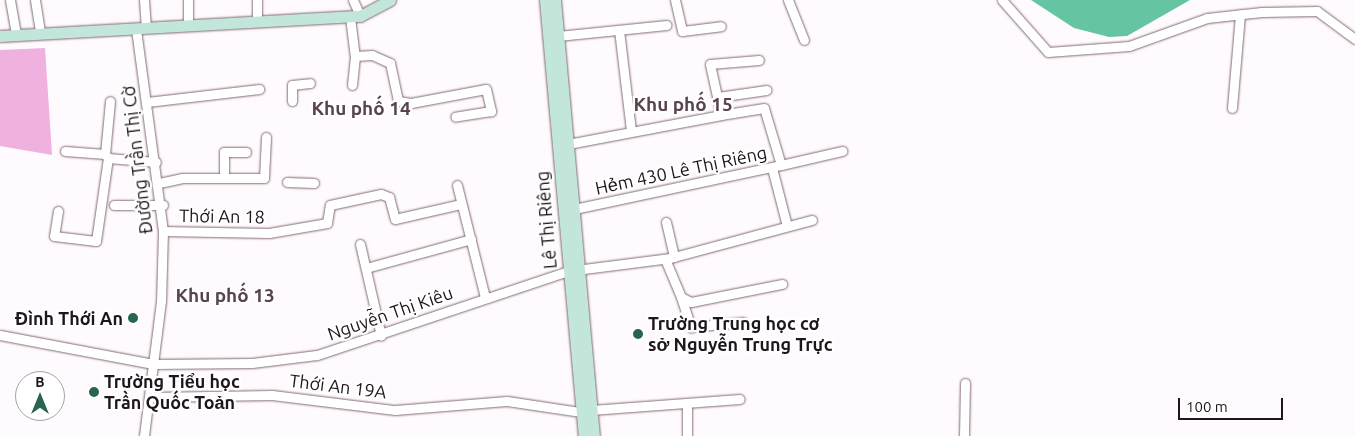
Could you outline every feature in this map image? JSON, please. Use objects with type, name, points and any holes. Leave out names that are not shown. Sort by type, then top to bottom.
[{"type":"street","points":[[10,0],[16,35]]},
{"type":"street","points":[[35,0],[40,33]]},
{"type":"street","name":"Đường Trần Thị Cờ","points":[[144,0],[141,27],[147,102],[163,205],[163,231],[153,364],[144,436]]},
{"type":"street","points":[[188,0],[188,24]]},
{"type":"street","points":[[257,0],[257,21]]},
{"type":"street","points":[[352,85],[355,56],[353,0]]},
{"type":"street","points":[[0,36],[188,24],[355,17],[390,0]]},
{"type":"street","name":"Lê Thị Riêng","points":[[545,0],[586,411],[584,436]]},
{"type":"street","name":"Lê Thị Riêng","points":[[555,0],[574,209],[573,270]]},
{"type":"street","points":[[675,0],[682,31],[721,26]]},
{"type":"street","points":[[788,0],[804,40]]},
{"type":"street","points":[[1002,0],[1048,52],[1129,46],[1206,18],[1240,14],[1317,11],[1355,39]]},
{"type":"street","points":[[1232,108],[1240,14]]},
{"type":"street","points":[[558,36],[666,25]]},
{"type":"street","points":[[619,30],[631,131]]},
{"type":"street","points":[[355,56],[372,55],[390,63],[398,101],[411,103],[486,89],[491,111],[455,117]]},
{"type":"street","points":[[568,144],[721,115],[710,64],[759,60]]},
{"type":"street","points":[[292,102],[292,85],[310,83]]},
{"type":"street","points":[[147,102],[259,89]]},
{"type":"street","points":[[718,97],[766,90]]},
{"type":"street","points":[[58,211],[54,236],[96,241],[110,101]]},
{"type":"street","name":"Hẻm 430 Lê Thị Riêng","points":[[574,209],[776,167],[764,108],[721,115]]},
{"type":"street","points":[[159,183],[224,178],[264,178],[266,137]]},
{"type":"street","points":[[65,151],[156,162]]},
{"type":"street","points":[[787,226],[776,167],[842,151]]},
{"type":"street","points":[[224,178],[224,152],[246,152]]},
{"type":"street","points":[[287,182],[314,183]]},
{"type":"street","points":[[457,185],[485,297]]},
{"type":"street","name":"Thới An 18","points":[[163,231],[269,234],[327,223],[330,205],[381,194],[389,197],[395,219],[461,204]]},
{"type":"street","points":[[114,204],[163,205]]},
{"type":"street","name":"Nguyễn Thị Kiêu","points":[[0,335],[153,364],[252,363],[317,355],[381,336],[485,297],[573,270],[670,258],[812,220]]},
{"type":"street","points":[[666,222],[670,258],[680,297],[691,327],[743,322]]},
{"type":"street","points":[[366,268],[471,239]]},
{"type":"street","points":[[360,244],[381,336]]},
{"type":"street","points":[[680,297],[691,302],[782,284]]},
{"type":"street","points":[[964,436],[965,383]]},
{"type":"street","name":"Thới An 19A","points":[[149,397],[272,395],[395,410],[500,400],[586,411],[740,400]]},
{"type":"street","points":[[686,436],[687,403]]},
{"type":"street","name":"Lê Thị Riêng","points":[[586,411],[594,436]]},
{"type":"shaded area","points":[[1031,0],[1190,0],[1127,36],[1109,37],[1074,28]]},
{"type":"shaded area","points":[[45,48],[52,155],[0,146],[0,50]]},
{"type":"place","name":"Đình Thới An","points":[[133,318]]},
{"type":"place","name":"Trường Trung học cơ sở Nguyễn Trung Trực","points":[[638,334]]},
{"type":"place","name":"Trường Tiểu học Trần Quốc Toản","points":[[94,392]]},
{"type":"district","name":"Khu phố 15","points":[[683,105]]},
{"type":"district","name":"Khu phố 14","points":[[361,109]]},
{"type":"district","name":"Khu phố 13","points":[[225,296]]}]
